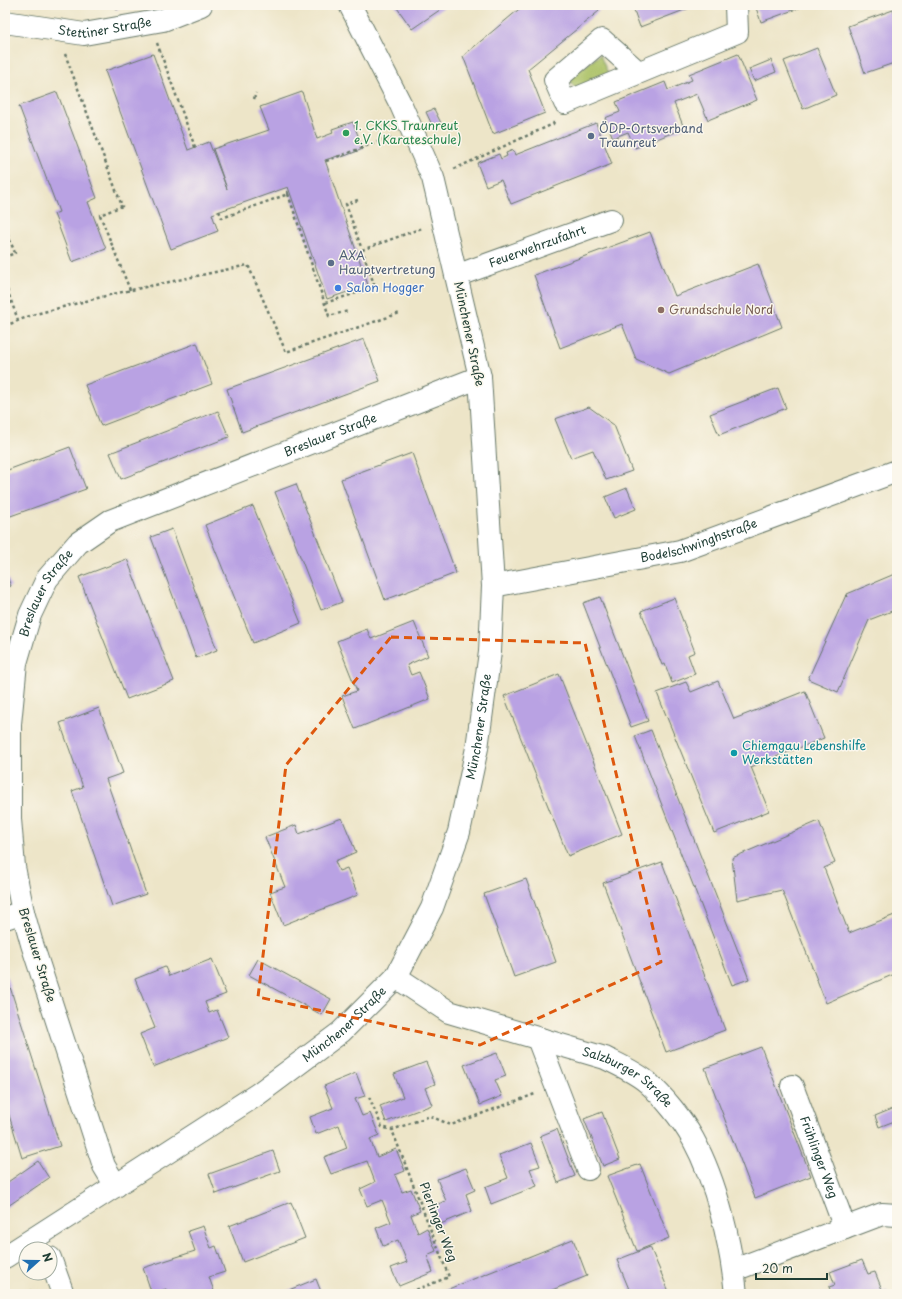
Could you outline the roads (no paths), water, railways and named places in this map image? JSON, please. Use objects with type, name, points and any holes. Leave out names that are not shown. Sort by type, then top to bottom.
[{"type":"street","name":"Stettiner Straße","points":[[5,22],[84,34],[163,20],[202,5]]},
{"type":"street","name":"Münchener Straße","points":[[45,1241],[116,1186],[258,1094],[341,1032],[396,977],[432,908],[459,832],[477,748],[490,652],[494,586],[480,377],[433,178],[401,105],[350,5]]},
{"type":"street","points":[[638,72],[602,40],[555,80],[565,103],[737,32],[736,5]]},
{"type":"street","name":"Feuerwehrzufahrt","points":[[464,273],[611,220]]},
{"type":"street","name":"Breslauer Straße","points":[[116,1186],[104,1166],[32,944],[14,915],[14,867],[10,819],[10,724],[16,663],[30,615],[47,579],[52,573],[78,543],[110,521],[480,377]]},
{"type":"street","name":"Bodelschwinghstraße","points":[[494,586],[680,551],[897,471]]},
{"type":"street","name":"Salzburger Straße","points":[[396,977],[449,1012],[605,1058],[625,1068],[647,1082],[675,1113],[693,1139],[709,1174],[720,1210],[734,1270],[736,1294]]},
{"type":"street","points":[[541,1039],[540,1044],[588,1168]]},
{"type":"street","name":"Frühlinger Weg","points":[[792,1086],[845,1228]]},
{"type":"street","points":[[734,1270],[882,1214],[897,1215]]},
{"type":"street","name":"Münchener Straße","points":[[5,1258],[18,1253]]},
{"type":"street","points":[[58,1280],[63,1294]]},
{"type":"place","name":"1. CKKS Traunreut e.V. (Karateschule)","points":[[346,133]]},
{"type":"place","name":"ÖDP-Ortsverband Traunreut","points":[[591,136]]},
{"type":"place","name":"AXA Hauptvertretung","points":[[331,263]]},
{"type":"place","name":"Salon Hogger","points":[[338,288]]},
{"type":"place","name":"Grundschule Nord","points":[[661,310]]},
{"type":"place","name":"Chiemgau Lebenshilfe Werkstätten","points":[[734,753]]}]
